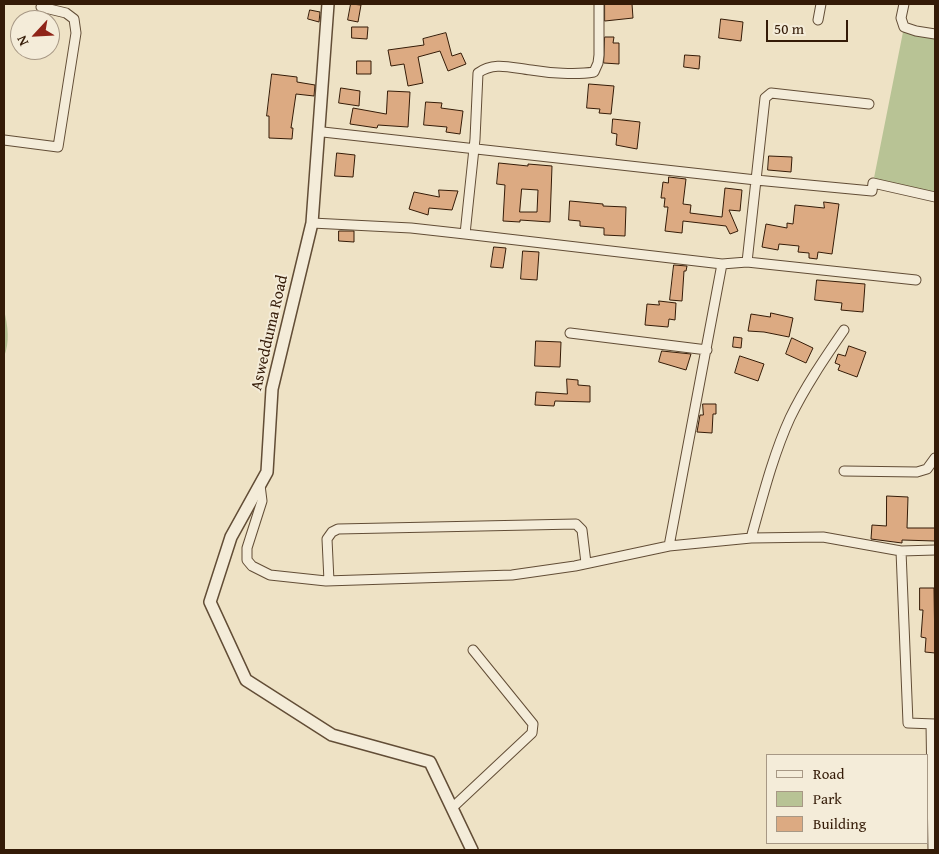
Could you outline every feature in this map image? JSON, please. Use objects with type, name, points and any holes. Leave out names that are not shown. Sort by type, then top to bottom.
[{"type":"street","name":"Aswedduma Road","points":[[328,4],[312,223],[272,389],[267,472],[231,536],[210,602],[246,680],[332,735],[430,762],[472,850]]},
{"type":"street","points":[[465,234],[474,149],[478,73],[486,67],[506,66],[531,70],[594,72],[599,55],[599,4]]},
{"type":"street","points":[[818,20],[821,4]]},
{"type":"street","points":[[904,4],[901,18],[904,27],[935,34]]},
{"type":"street","points":[[4,140],[58,146],[76,33],[74,19],[66,13],[41,7]]},
{"type":"street","points":[[747,262],[765,98],[771,93],[869,104]]},
{"type":"street","points":[[323,132],[872,191],[873,183],[935,197]]},
{"type":"street","points":[[312,223],[411,228],[722,264],[747,262],[916,280]]},
{"type":"street","points":[[670,546],[722,264]]},
{"type":"street","points":[[751,538],[767,483],[790,420],[816,370],[844,330]]},
{"type":"street","points":[[570,332],[707,350]]},
{"type":"street","points":[[844,471],[917,472],[928,469],[935,458]]},
{"type":"street","points":[[260,485],[262,501],[247,548],[247,560],[260,572],[270,575],[329,581],[512,575],[586,563],[670,546],[751,538],[823,536],[901,551],[935,550]]},
{"type":"street","points":[[329,581],[327,538],[338,529],[576,524],[582,530],[586,563]]},
{"type":"street","points":[[901,551],[908,723],[933,724],[933,850]]},
{"type":"street","points":[[452,808],[532,733],[533,724],[473,650]]},
{"type":"green space","points":[[904,27],[935,30],[935,197],[873,183]]},
{"type":"green space","points":[[4,310],[8,334],[4,357]]},
{"type":"building","points":[[351,4],[361,5],[358,22],[348,20]]},
{"type":"building","points":[[605,4],[632,4],[633,18],[605,21]]},
{"type":"building","points":[[310,10],[320,12],[319,22],[308,19]]},
{"type":"building","points":[[721,19],[743,22],[741,41],[719,38]]},
{"type":"building","points":[[352,27],[368,27],[367,39],[352,38]]},
{"type":"building","points":[[446,33],[452,56],[461,53],[466,64],[448,71],[440,51],[418,57],[423,83],[408,86],[404,64],[391,66],[388,50],[424,45],[423,39]]},
{"type":"building","points":[[605,37],[614,37],[613,43],[619,43],[619,64],[604,63]]},
{"type":"building","points":[[685,55],[700,56],[699,69],[684,67]]},
{"type":"building","points":[[357,61],[371,61],[371,74],[357,74]]},
{"type":"building","points":[[272,74],[297,77],[297,82],[315,85],[314,96],[296,94],[291,128],[293,128],[292,139],[269,138],[269,116],[267,116]]},
{"type":"building","points":[[589,84],[614,86],[611,114],[599,113],[600,109],[587,108]]},
{"type":"building","points":[[341,88],[360,91],[359,106],[339,103]]},
{"type":"building","points":[[388,91],[410,92],[408,127],[378,125],[377,128],[350,124],[353,108],[386,114]]},
{"type":"building","points":[[426,102],[442,103],[441,108],[463,111],[460,134],[446,132],[447,127],[424,125]]},
{"type":"building","points":[[613,119],[640,122],[637,149],[616,145],[617,134],[612,133]]},
{"type":"building","points":[[337,153],[355,155],[353,177],[335,176]]},
{"type":"building","points":[[769,156],[792,157],[791,172],[768,170]]},
{"type":"building","points":[[499,163],[552,166],[550,222],[503,221],[505,185],[497,184]],"holes":[[[522,189],[538,190],[537,212],[520,212]]]},
{"type":"building","points":[[669,177],[686,179],[683,204],[691,205],[690,213],[722,217],[725,188],[742,190],[740,211],[729,210],[738,231],[730,234],[726,226],[683,221],[682,233],[665,231],[668,207],[664,207],[665,198],[661,198],[663,182],[668,183]]},
{"type":"building","points":[[439,190],[458,191],[452,210],[429,208],[428,215],[409,209],[414,192],[439,197]]},
{"type":"building","points":[[570,201],[626,207],[625,236],[604,235],[604,228],[580,226],[580,221],[569,220]]},
{"type":"building","points":[[824,202],[839,204],[832,254],[818,252],[817,259],[809,258],[809,253],[798,252],[799,246],[779,244],[778,250],[762,247],[766,224],[787,228],[787,223],[793,224],[795,205],[824,208]]},
{"type":"building","points":[[339,231],[354,231],[354,242],[339,241]]},
{"type":"building","points":[[494,247],[506,248],[503,268],[491,267]]},
{"type":"building","points":[[523,251],[539,252],[537,280],[521,279]]},
{"type":"building","points":[[674,265],[687,266],[686,271],[684,271],[682,301],[670,300]]},
{"type":"building","points":[[817,280],[865,284],[863,312],[841,310],[842,303],[815,300]]},
{"type":"building","points":[[659,301],[676,303],[675,320],[669,319],[668,327],[645,325],[647,304],[659,305]]},
{"type":"building","points":[[771,313],[793,318],[789,337],[748,331],[751,314],[770,317]]},
{"type":"building","points":[[734,337],[742,338],[741,348],[733,347]]},
{"type":"building","points":[[792,338],[813,348],[806,363],[786,354]]},
{"type":"building","points":[[536,341],[561,342],[560,367],[535,366]]},
{"type":"building","points":[[849,346],[866,352],[857,377],[838,370],[840,365],[835,363],[838,354],[845,356]]},
{"type":"building","points":[[662,351],[691,354],[686,370],[659,362]]},
{"type":"building","points":[[740,356],[764,364],[758,381],[735,373]]},
{"type":"building","points":[[567,379],[578,380],[578,385],[590,386],[590,402],[555,401],[554,406],[535,405],[536,392],[567,394]]},
{"type":"building","points":[[703,404],[716,404],[716,414],[713,414],[712,433],[697,432],[700,415],[703,415]]},
{"type":"building","points":[[887,496],[908,497],[907,528],[935,528],[935,541],[902,540],[902,543],[871,539],[872,525],[886,526]]},
{"type":"building","points":[[920,588],[934,588],[935,653],[925,652],[926,638],[921,637],[923,610],[920,610]]}]
